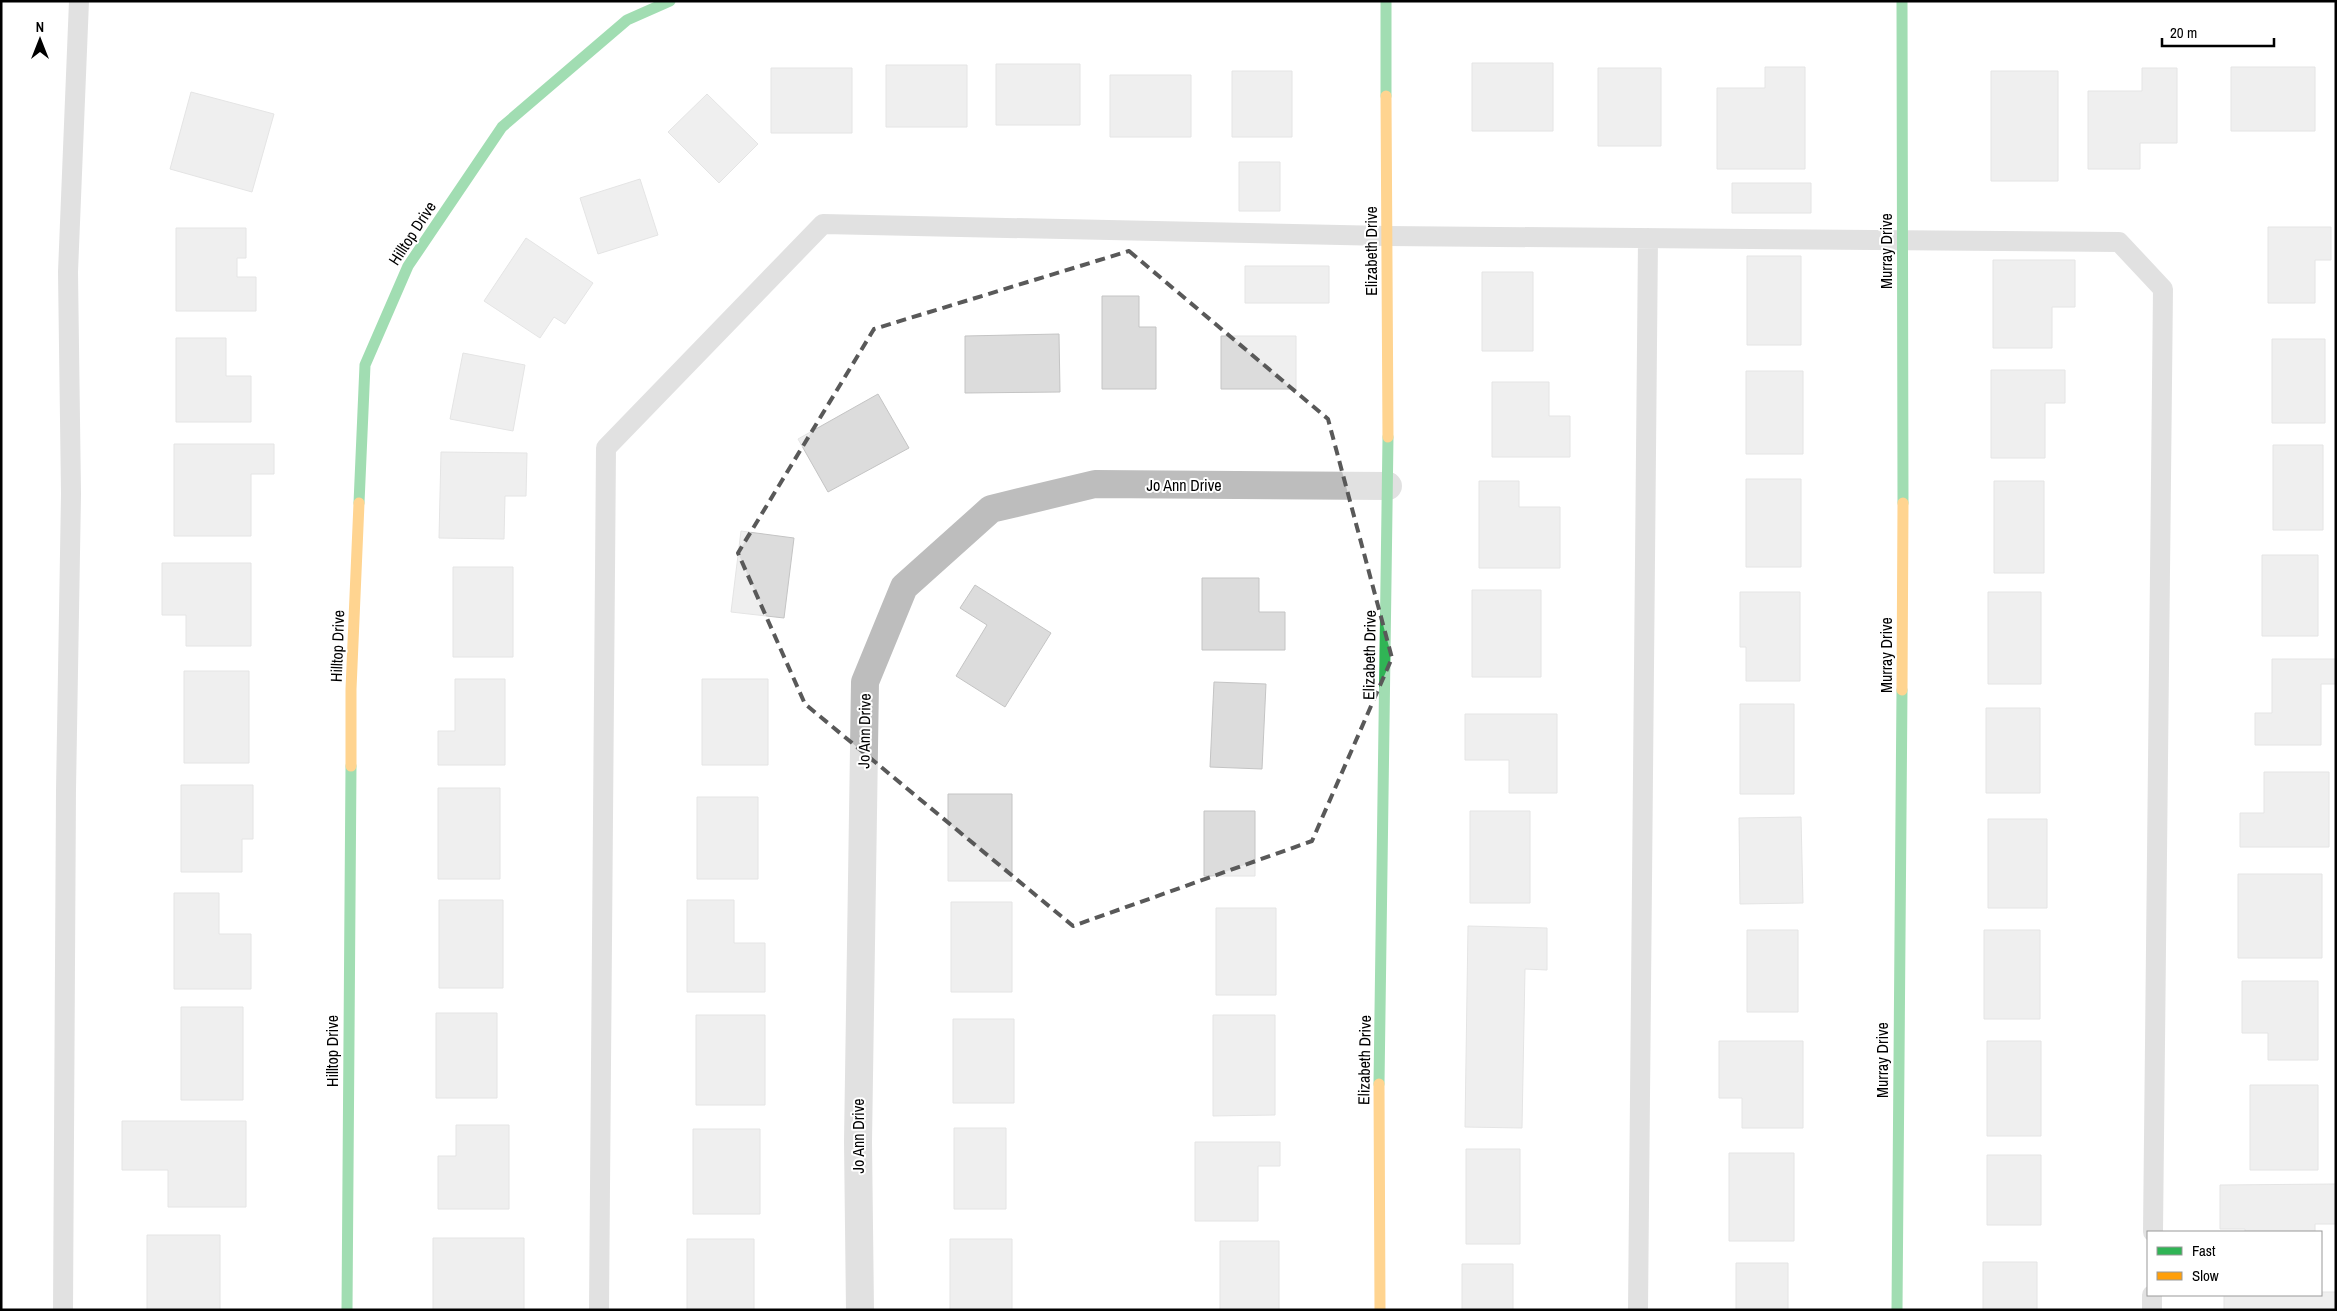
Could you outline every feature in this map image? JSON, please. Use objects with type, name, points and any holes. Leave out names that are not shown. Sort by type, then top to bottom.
[{"type":"street","name":"Hilltop Drive","points":[[347,1310],[351,689],[365,364],[408,266],[502,128],[627,20],[670,1]]},
{"type":"street","name":"Elizabeth Drive","points":[[1380,1310],[1379,1095],[1388,486],[1386,1]]},
{"type":"street","name":"Murray Drive","points":[[1897,1310],[1903,561],[1902,1]]},
{"type":"street","name":"Jo Ann Drive","points":[[860,1310],[858,1142],[865,682],[904,587],[991,509],[1095,484],[1388,486]]},
{"type":"lane","points":[[63,1310],[66,790],[71,494],[68,272],[79,1]]},
{"type":"lane","points":[[599,1310],[606,448],[823,224],[1387,236],[2119,242],[2163,289],[2153,1231]]},
{"type":"lane","points":[[1638,1310],[1648,238]]},
{"type":"lane","points":[[2152,1296],[2152,1310]]},
{"type":"highlighted area","points":[[1129,251],[1328,419],[1392,658],[1312,841],[1073,926],[805,704],[738,553],[874,329]]},
{"type":"building","points":[[1472,63],[1553,63],[1553,131],[1472,131]]},
{"type":"building","points":[[996,64],[1080,64],[1080,125],[996,125]]},
{"type":"building","points":[[886,65],[967,65],[967,127],[886,127]]},
{"type":"building","points":[[1765,67],[1805,67],[1805,169],[1717,169],[1717,88],[1765,88]]},
{"type":"building","points":[[2231,67],[2315,67],[2315,131],[2231,131]]},
{"type":"building","points":[[771,68],[852,68],[852,133],[771,133]]},
{"type":"building","points":[[1598,68],[1661,68],[1661,146],[1598,146]]},
{"type":"building","points":[[2142,68],[2177,68],[2177,143],[2140,143],[2140,169],[2088,169],[2088,91],[2142,91]]},
{"type":"building","points":[[1232,71],[1292,71],[1292,137],[1232,137]]},
{"type":"building","points":[[1991,71],[2058,71],[2058,181],[1991,181]]},
{"type":"building","points":[[1110,75],[1191,75],[1191,137],[1110,137]]},
{"type":"building","points":[[191,92],[274,114],[252,192],[170,169]]},
{"type":"building","points":[[707,94],[758,144],[719,183],[668,132]]},
{"type":"building","points":[[1239,162],[1280,162],[1280,211],[1239,211]]},
{"type":"building","points":[[640,179],[658,235],[598,254],[580,198]]},
{"type":"building","points":[[1732,183],[1811,183],[1811,213],[1732,213]]},
{"type":"building","points":[[2268,227],[2331,227],[2331,260],[2315,260],[2315,303],[2268,303]]},
{"type":"building","points":[[176,228],[246,228],[246,258],[237,258],[237,277],[256,277],[256,311],[176,311]]},
{"type":"building","points":[[526,238],[593,283],[565,324],[554,317],[540,338],[484,301]]},
{"type":"building","points":[[1747,256],[1801,256],[1801,345],[1747,345]]},
{"type":"building","points":[[1993,260],[2075,260],[2075,307],[2052,307],[2052,348],[1993,348]]},
{"type":"building","points":[[1245,266],[1329,266],[1329,303],[1245,303]]},
{"type":"building","points":[[1482,272],[1533,272],[1533,351],[1482,351]]},
{"type":"building","points":[[1102,296],[1139,296],[1139,327],[1156,327],[1156,389],[1102,389]]},
{"type":"building","points":[[1059,334],[1060,392],[965,393],[965,336]]},
{"type":"building","points":[[1221,336],[1296,336],[1296,389],[1221,389]]},
{"type":"building","points":[[176,338],[226,338],[226,376],[251,376],[251,422],[176,422]]},
{"type":"building","points":[[2272,339],[2325,339],[2325,423],[2272,423]]},
{"type":"building","points":[[463,353],[525,365],[513,431],[450,419]]},
{"type":"building","points":[[1991,370],[2065,370],[2065,403],[2045,403],[2045,458],[1991,458]]},
{"type":"building","points":[[1746,371],[1803,371],[1803,454],[1746,454]]},
{"type":"building","points":[[1492,382],[1549,382],[1549,416],[1570,416],[1570,457],[1492,457]]},
{"type":"building","points":[[878,394],[909,448],[828,492],[798,439]]},
{"type":"building","points":[[174,444],[274,444],[274,474],[251,474],[251,536],[174,536]]},
{"type":"building","points":[[2273,445],[2323,445],[2323,530],[2273,530]]},
{"type":"building","points":[[441,452],[527,453],[526,496],[505,496],[504,539],[439,538]]},
{"type":"building","points":[[1746,479],[1801,479],[1801,567],[1746,567]]},
{"type":"building","points":[[1479,481],[1519,481],[1519,507],[1560,507],[1560,568],[1479,568]]},
{"type":"building","points":[[1994,481],[2044,481],[2044,573],[1994,573]]},
{"type":"building","points":[[741,531],[794,538],[784,618],[731,612]]},
{"type":"building","points":[[2262,555],[2318,555],[2318,636],[2262,636]]},
{"type":"building","points":[[162,563],[251,563],[251,646],[186,646],[186,615],[162,615]]},
{"type":"building","points":[[453,567],[513,567],[513,657],[453,657]]},
{"type":"building","points":[[1202,578],[1259,578],[1259,612],[1285,612],[1285,650],[1202,650]]},
{"type":"building","points":[[975,585],[1051,633],[1005,707],[956,676],[987,625],[960,608]]},
{"type":"building","points":[[1472,590],[1541,590],[1541,677],[1472,677]]},
{"type":"building","points":[[1740,592],[1800,592],[1800,681],[1746,681],[1746,647],[1740,647]]},
{"type":"building","points":[[1988,592],[2041,592],[2041,684],[1988,684]]},
{"type":"building","points":[[2272,659],[2336,659],[2336,684],[2321,684],[2321,745],[2255,745],[2255,713],[2272,713]]},
{"type":"building","points":[[184,671],[249,671],[249,763],[184,763]]},
{"type":"building","points":[[455,679],[505,679],[505,765],[438,765],[438,731],[455,731]]},
{"type":"building","points":[[702,679],[768,679],[768,765],[702,765]]},
{"type":"building","points":[[1214,682],[1266,684],[1262,769],[1210,767]]},
{"type":"building","points":[[1740,704],[1794,704],[1794,794],[1740,794]]},
{"type":"building","points":[[1986,708],[2040,708],[2040,793],[1986,793]]},
{"type":"building","points":[[1465,714],[1557,714],[1557,793],[1509,793],[1509,760],[1465,760]]},
{"type":"building","points":[[2264,772],[2329,772],[2329,847],[2240,847],[2240,813],[2264,813]]},
{"type":"building","points":[[181,785],[253,785],[253,839],[242,839],[242,872],[181,872]]},
{"type":"building","points":[[438,788],[500,788],[500,879],[438,879]]},
{"type":"building","points":[[948,794],[1012,794],[1012,881],[948,881]]},
{"type":"building","points":[[697,797],[758,797],[758,879],[697,879]]},
{"type":"building","points":[[1204,811],[1255,811],[1255,876],[1204,876]]},
{"type":"building","points":[[1470,811],[1530,811],[1530,903],[1470,903]]},
{"type":"building","points":[[1801,817],[1803,903],[1740,904],[1739,818]]},
{"type":"building","points":[[1988,819],[2047,819],[2047,908],[1988,908]]},
{"type":"building","points":[[2238,874],[2322,874],[2322,958],[2238,958]]},
{"type":"building","points":[[174,893],[219,893],[219,934],[251,934],[251,989],[174,989]]},
{"type":"building","points":[[439,900],[503,900],[503,988],[439,988]]},
{"type":"building","points":[[687,900],[734,900],[734,943],[765,943],[765,992],[687,992]]},
{"type":"building","points":[[951,902],[1012,902],[1012,992],[951,992]]},
{"type":"building","points":[[1216,908],[1276,908],[1276,995],[1216,995]]},
{"type":"building","points":[[1468,926],[1547,928],[1547,970],[1525,969],[1522,1128],[1465,1127]]},
{"type":"building","points":[[1747,930],[1798,930],[1798,1012],[1747,1012]]},
{"type":"building","points":[[1984,930],[2040,930],[2040,1019],[1984,1019]]},
{"type":"building","points":[[2242,981],[2318,981],[2318,1060],[2268,1060],[2268,1033],[2242,1033]]},
{"type":"building","points":[[181,1007],[243,1007],[243,1100],[181,1100]]},
{"type":"building","points":[[436,1013],[497,1013],[497,1098],[436,1098]]},
{"type":"building","points":[[696,1015],[765,1015],[765,1105],[696,1105]]},
{"type":"building","points":[[1213,1015],[1275,1015],[1275,1115],[1213,1116]]},
{"type":"building","points":[[953,1019],[1014,1019],[1014,1103],[953,1103]]},
{"type":"building","points":[[1719,1041],[1803,1041],[1803,1128],[1742,1128],[1742,1098],[1719,1098]]},
{"type":"building","points":[[1987,1041],[2041,1041],[2041,1136],[1987,1136]]},
{"type":"building","points":[[2250,1085],[2318,1085],[2318,1170],[2250,1170]]},
{"type":"building","points":[[122,1121],[246,1121],[246,1207],[168,1207],[168,1170],[122,1170]]},
{"type":"building","points":[[456,1125],[509,1125],[509,1209],[438,1209],[438,1156],[456,1156]]},
{"type":"building","points":[[954,1128],[1006,1128],[1006,1209],[954,1209]]},
{"type":"building","points":[[693,1129],[760,1129],[760,1214],[693,1214]]},
{"type":"building","points":[[1195,1142],[1280,1142],[1280,1166],[1258,1166],[1258,1221],[1195,1221]]},
{"type":"building","points":[[1466,1149],[1520,1149],[1520,1244],[1466,1244]]},
{"type":"building","points":[[1729,1153],[1794,1153],[1794,1241],[1729,1241]]},
{"type":"building","points":[[1987,1155],[2041,1155],[2041,1225],[1987,1225]]},
{"type":"building","points":[[2336,1184],[2336,1224],[2315,1224],[2315,1231],[2220,1229],[2220,1185]]},
{"type":"building","points":[[147,1235],[220,1235],[220,1310],[147,1310]]},
{"type":"building","points":[[433,1238],[524,1238],[524,1310],[433,1310]]},
{"type":"building","points":[[687,1239],[754,1239],[754,1310],[687,1310]]},
{"type":"building","points":[[950,1239],[1012,1239],[1012,1310],[950,1310]]},
{"type":"building","points":[[1220,1241],[1279,1241],[1279,1310],[1220,1310]]},
{"type":"building","points":[[1983,1262],[2037,1262],[2037,1310],[1983,1310]]},
{"type":"building","points":[[1736,1263],[1788,1263],[1788,1310],[1736,1310]]},
{"type":"building","points":[[1462,1264],[1513,1264],[1513,1310],[1462,1310]]},
{"type":"building","points":[[2322,1292],[2336,1292],[2336,1310],[2224,1310],[2224,1296],[2322,1296]]},
{"type":"traffic: fast","points":[[359,503],[365,365],[408,266],[502,127],[627,20],[670,1]]},
{"type":"traffic: fast","points":[[1386,1],[1386,96]]},
{"type":"traffic: fast","points":[[1902,1],[1903,503]]},
{"type":"traffic: fast","points":[[1379,1084],[1388,437]]},
{"type":"traffic: fast","points":[[1897,1310],[1902,690]]},
{"type":"traffic: fast","points":[[347,1310],[351,766]]},
{"type":"traffic: slow","points":[[1386,96],[1388,437]]},
{"type":"traffic: slow","points":[[351,766],[351,689],[359,503]]},
{"type":"traffic: slow","points":[[1902,690],[1903,503]]},
{"type":"traffic: slow","points":[[1379,1084],[1380,1310]]}]
